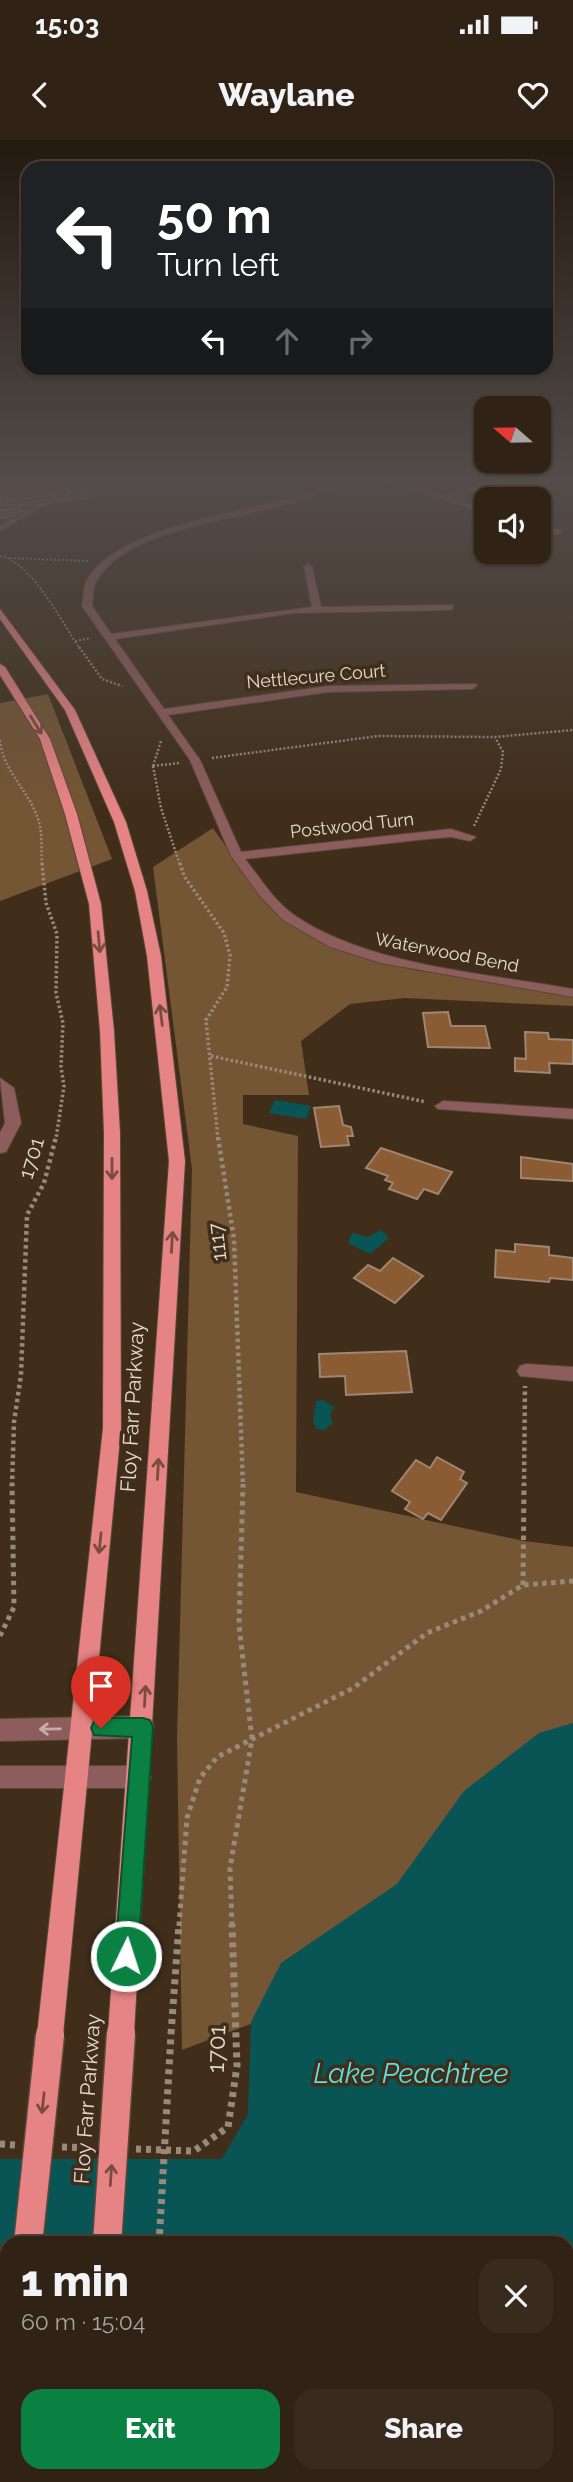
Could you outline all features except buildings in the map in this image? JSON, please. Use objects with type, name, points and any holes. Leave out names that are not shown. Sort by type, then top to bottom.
[{"type":"main road","name":"Floy Farr Parkway","points":[[0,612],[70,710],[120,822],[141,891],[157,983],[177,1161],[143,1727],[108,2236]]},
{"type":"main road","name":"Floy Farr Parkway","points":[[0,667],[45,739],[71,814],[95,904],[107,1031],[112,1133],[112,1428],[29,2236]]},
{"type":"street","name":"Waterwood Bend","points":[[90,586],[87,606],[195,760],[237,856],[264,893],[288,917],[335,944],[425,969],[573,993]]},
{"type":"street","points":[[313,586],[317,608]]},
{"type":"street","points":[[110,637],[226,618],[317,608],[450,607]]},
{"type":"street","name":"Nettlecure Court","points":[[163,712],[328,689],[472,686]]},
{"type":"street","name":"Postwood Turn","points":[[237,856],[451,833],[470,837]]},
{"type":"street","points":[[0,1083],[7,1088],[13,1123],[0,1148]]},
{"type":"street","points":[[443,1106],[573,1114]]},
{"type":"street","points":[[526,1371],[573,1374]]},
{"type":"street","points":[[0,1730],[143,1727]]},
{"type":"street","points":[[0,1777],[139,1777]]},
{"type":"path","points":[[38,586],[102,679],[120,685],[128,692]]},
{"type":"path","points":[[153,766],[378,736],[495,737],[573,730]]},
{"type":"path","name":"1117","points":[[158,733],[162,742],[153,766],[161,808],[184,876],[224,933],[230,955],[227,987],[206,1020],[213,1105],[234,1238],[243,1483],[239,1625],[252,1739]]},
{"type":"path","points":[[470,837],[501,769],[503,752],[495,737]]},
{"type":"path","name":"1701","points":[[0,740],[1,757],[15,774],[18,787],[38,817],[46,903],[57,934],[56,993],[63,1023],[61,1067],[64,1086],[61,1118],[44,1183],[27,1215],[21,1375],[14,1422],[10,1507],[15,1556],[14,1606],[0,1636]]},
{"type":"path","points":[[211,1056],[443,1106]]},
{"type":"path","points":[[523,1585],[526,1371]]},
{"type":"path","points":[[159,2236],[187,1818],[200,1778],[217,1757],[354,1688],[427,1633],[481,1611],[523,1585],[573,1581]]},
{"type":"path","name":"1701","points":[[125,2149],[194,2151],[228,2127],[237,2066],[230,1868],[252,1739]]},
{"type":"path","points":[[0,2144],[28,2146]]},
{"type":"path","points":[[55,2146],[97,2148]]},
{"type":"shaded area","points":[[48,694],[112,859],[0,901],[0,703]]},
{"type":"shaded area","points":[[213,828],[264,901],[311,937],[414,970],[573,995],[573,1006],[405,998],[350,1004],[301,1041],[309,1095],[243,1095],[243,1124],[298,1136],[296,1492],[524,1541],[573,1547],[573,1756],[261,2020],[182,2050],[177,1738],[192,1169],[153,867]]},
{"type":"water","points":[[275,1100],[311,1106],[306,1119],[269,1113]]},
{"type":"water","points":[[381,1230],[389,1238],[370,1254],[348,1243],[352,1233],[368,1237]]},
{"type":"water","points":[[323,1400],[334,1407],[330,1415],[333,1423],[324,1430],[317,1429],[313,1422],[316,1401]]},
{"type":"water","name":"Lake Peachtree","points":[[573,1723],[573,2236],[0,2236],[0,2159],[222,2159],[248,2114],[251,2022],[281,1963],[397,1884],[464,1791],[539,1733]]},
{"type":"route","points":[[101,1728],[143,1727],[126,1956]]}]
